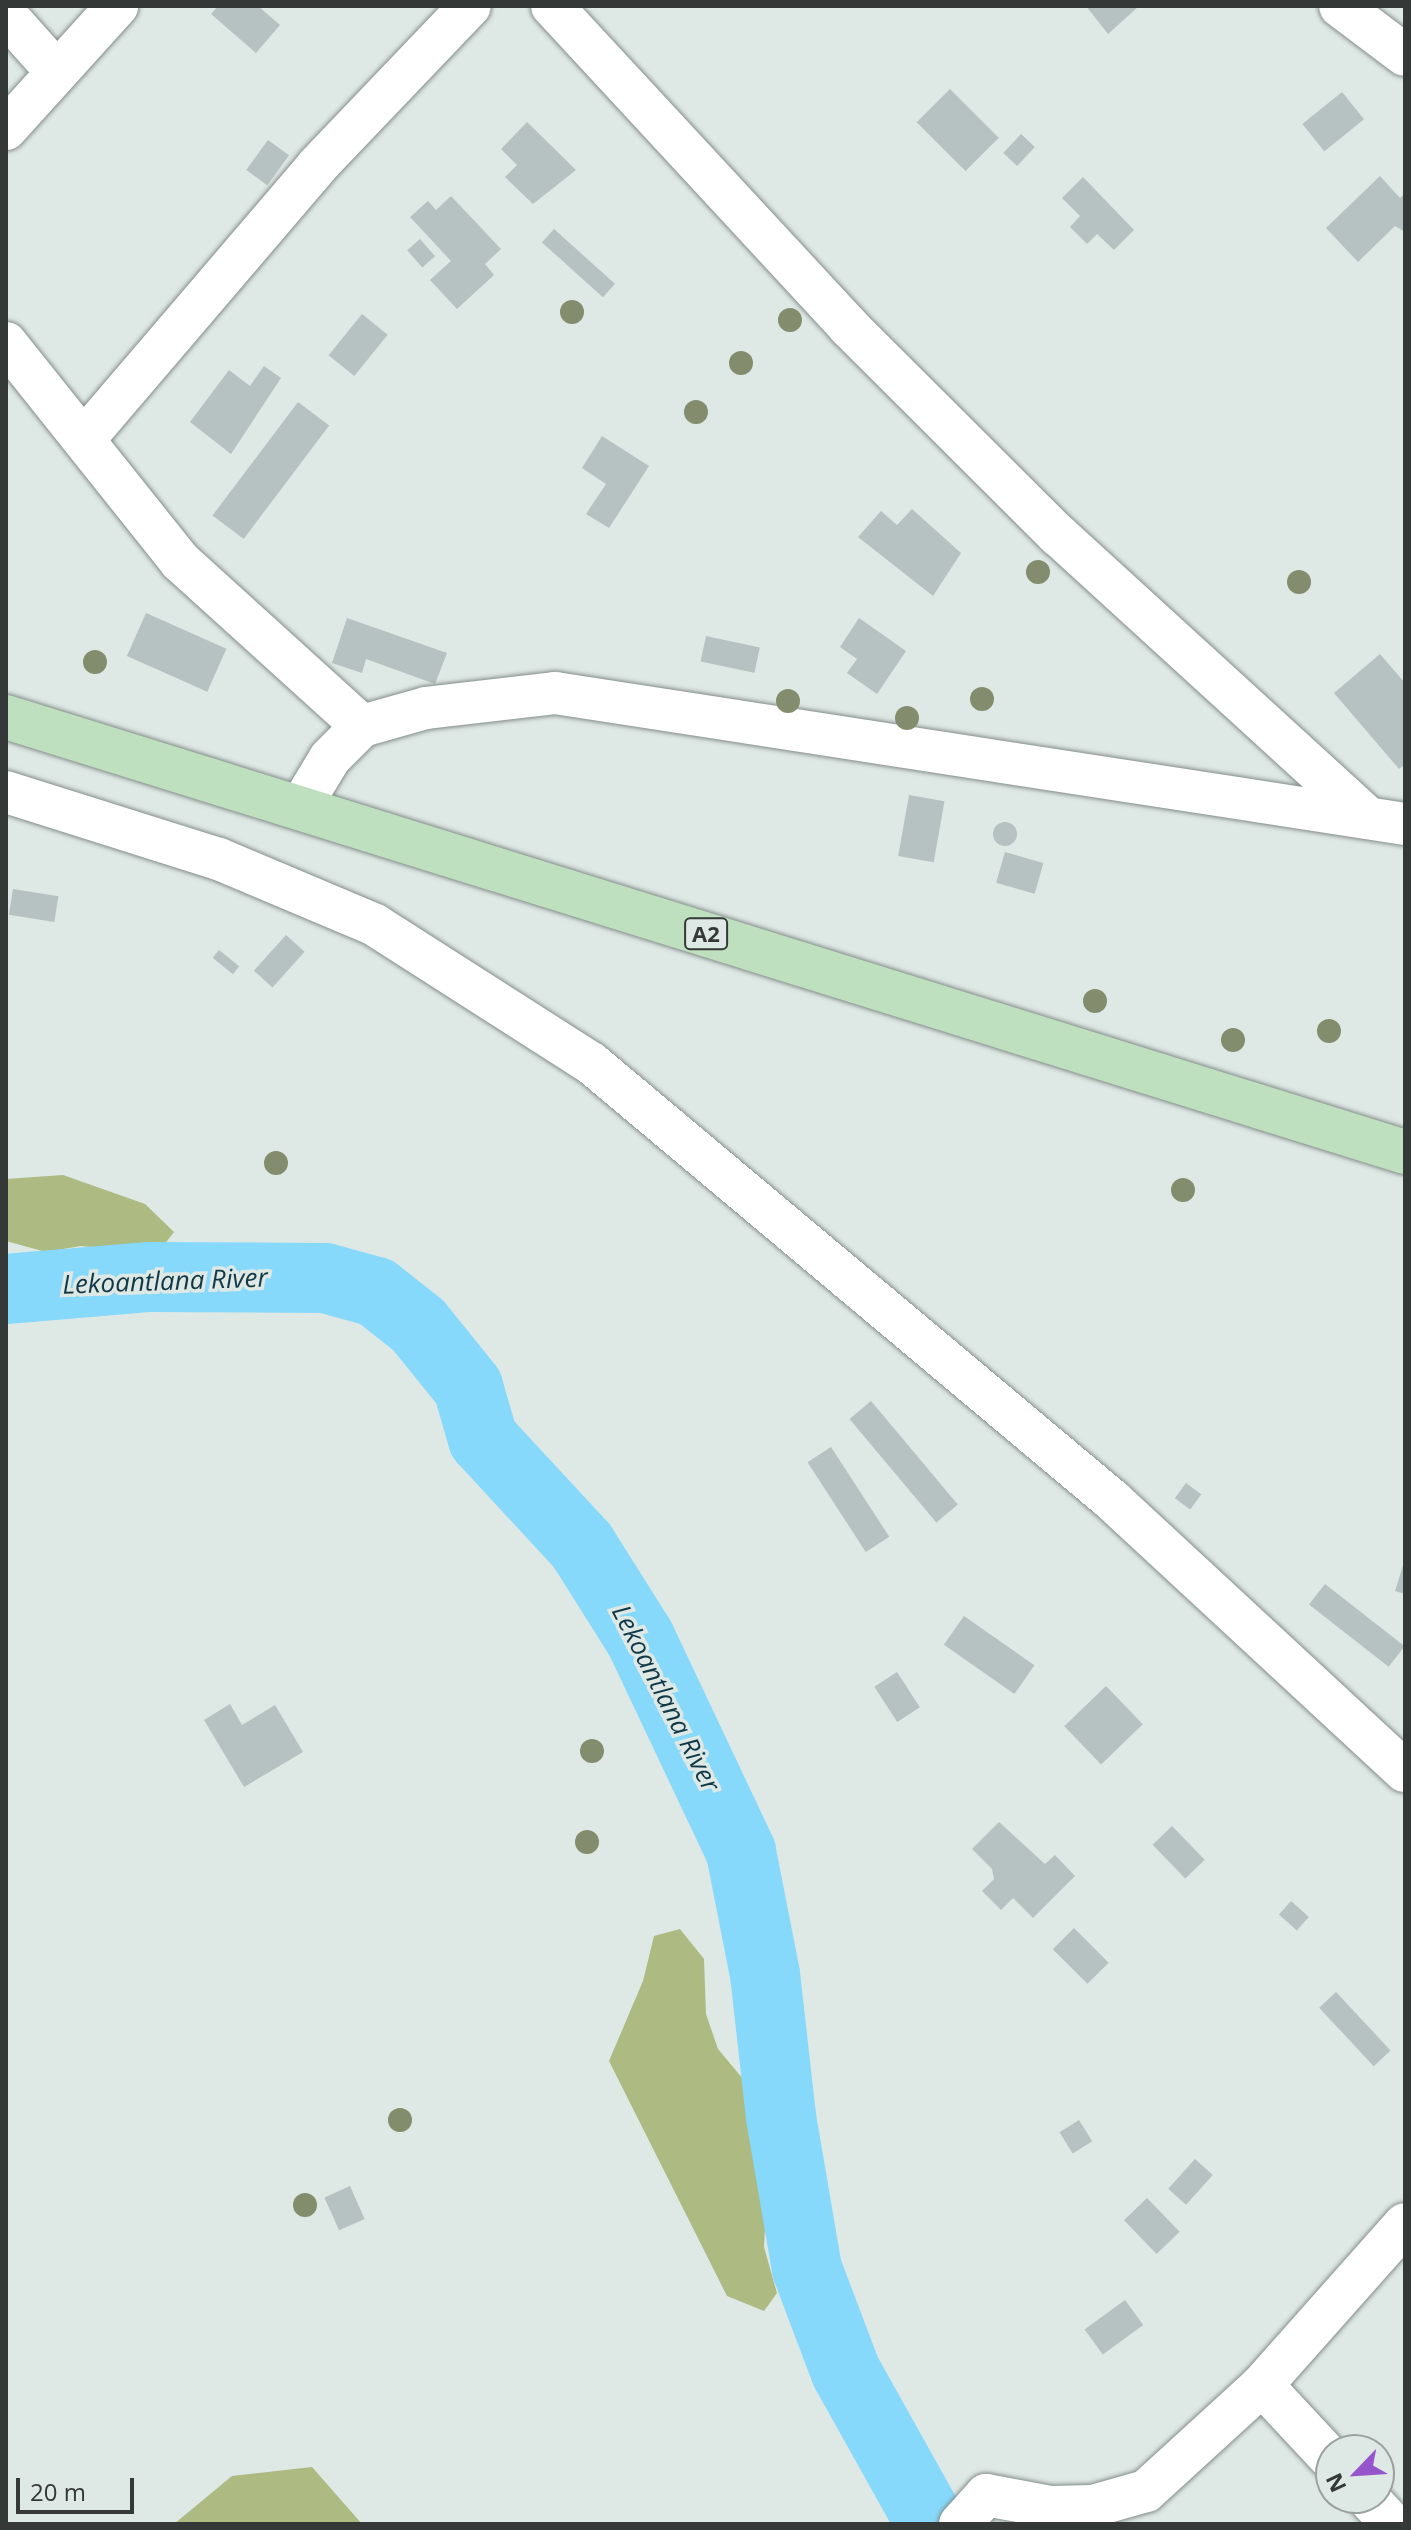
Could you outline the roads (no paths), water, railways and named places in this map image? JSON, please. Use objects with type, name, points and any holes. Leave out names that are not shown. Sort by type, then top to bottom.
[{"type":"main road","name":"A2","points":[[6,717],[301,806],[1405,1152]]},
{"type":"street","points":[[6,129],[55,70],[117,6]]},
{"type":"street","points":[[85,438],[317,166],[470,6]]},
{"type":"street","points":[[552,6],[849,327],[1058,535],[1364,814]]},
{"type":"street","points":[[1340,6],[1405,55]]},
{"type":"street","points":[[6,15],[55,70]]},
{"type":"street","points":[[6,343],[85,438],[181,562],[362,726]]},
{"type":"street","points":[[301,806],[330,758],[362,726],[426,708],[555,693],[1364,814],[1405,824]]},
{"type":"street","points":[[6,792],[219,859],[375,925],[591,1063],[1112,1500],[1405,1771]]},
{"type":"street","points":[[960,2524],[986,2495],[1050,2507],[1093,2506],[1146,2491],[1262,2385],[1405,2224]]},
{"type":"street","points":[[1262,2385],[1315,2442]]},
{"type":"waterway","name":"Lekoantlana River","points":[[6,1289],[150,1277],[325,1278],[376,1292],[418,1325],[468,1387],[483,1439],[582,1546],[640,1638],[741,1852],[765,1974],[781,2117],[807,2269],[846,2372],[931,2524]]}]
